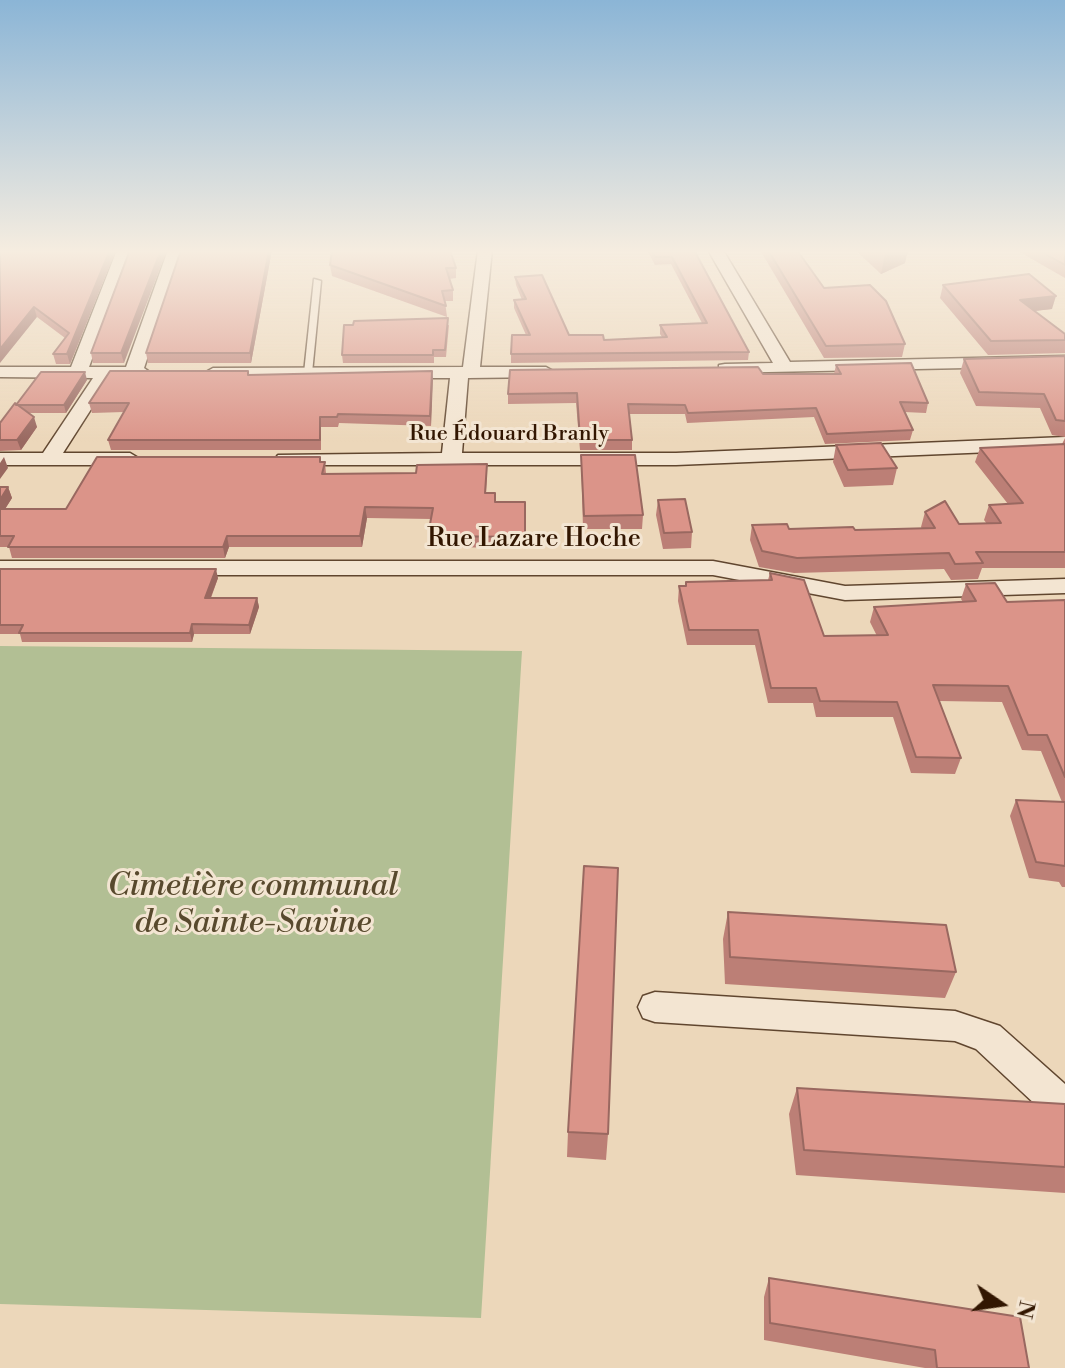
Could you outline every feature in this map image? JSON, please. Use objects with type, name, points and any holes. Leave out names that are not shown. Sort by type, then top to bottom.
[{"type":"street","points":[[78,373],[101,314]]},
{"type":"street","points":[[133,373],[154,314]]},
{"type":"street","points":[[451,460],[475,314]]},
{"type":"street","points":[[753,314],[785,368]]},
{"type":"street","points":[[705,370],[1065,361]]},
{"type":"street","points":[[197,373],[571,371]]},
{"type":"street","points":[[0,372],[165,373]]},
{"type":"street","points":[[49,459],[105,373]]},
{"type":"street","name":"Rue Édouard Branly","points":[[266,459],[676,459],[1065,443]]},
{"type":"street","points":[[0,459],[158,459]]},
{"type":"street","name":"Rue Lazare Hoche","points":[[0,568],[713,568],[845,593],[1065,586]]},
{"type":"street","points":[[655,1007],[955,1026],[988,1037],[1065,1108]]},
{"type":"lane","points":[[308,373],[314,314]]},
{"type":"green space","name":"Cimetière communal de Sainte-Savine","points":[[0,646],[522,651],[481,1318],[0,1304]]},
{"type":"building","points":[[0,314],[28,314],[0,349]]},
{"type":"building","points":[[43,314],[84,314],[67,354],[53,354],[69,333]]},
{"type":"building","points":[[106,314],[136,314],[121,353],[91,353]]},
{"type":"building","points":[[159,314],[257,314],[250,353],[146,353]]},
{"type":"building","points":[[520,314],[559,314],[569,335],[603,335],[604,340],[667,337],[660,325],[707,323],[702,314],[728,314],[749,352],[511,354],[512,335],[530,335]]},
{"type":"building","points":[[807,314],[892,314],[905,344],[826,346]]},
{"type":"building","points":[[968,314],[1038,314],[1065,334],[1065,340],[991,341]]},
{"type":"building","points":[[448,318],[445,350],[433,350],[433,355],[342,355],[344,325],[353,325],[354,321]]},
{"type":"building","points":[[1065,356],[1065,421],[1056,420],[1044,394],[979,392],[964,359]]},
{"type":"building","points":[[911,363],[928,403],[900,402],[913,430],[827,434],[816,408],[688,413],[685,405],[628,404],[632,440],[580,440],[577,393],[508,394],[510,370],[758,367],[763,374],[841,374],[836,365]]},
{"type":"building","points":[[110,371],[248,371],[248,375],[432,371],[430,416],[338,414],[337,417],[320,417],[320,440],[108,440],[129,403],[89,403]]},
{"type":"building","points":[[41,372],[85,372],[64,405],[16,405]]},
{"type":"building","points":[[15,403],[34,417],[17,440],[0,440],[0,423]]},
{"type":"building","points":[[881,443],[897,468],[848,470],[836,445]]},
{"type":"building","points":[[1065,444],[1065,552],[976,552],[983,563],[955,564],[949,553],[797,558],[762,551],[752,525],[787,524],[789,529],[935,528],[925,512],[945,501],[959,524],[1001,523],[989,505],[1023,503],[980,448]]},
{"type":"building","points":[[581,455],[635,455],[643,515],[584,516]]},
{"type":"building","points":[[97,457],[320,457],[320,462],[325,462],[322,474],[416,473],[417,465],[487,464],[485,493],[495,493],[495,502],[525,502],[525,537],[433,536],[434,526],[430,524],[433,508],[365,507],[360,536],[227,536],[223,547],[8,547],[14,536],[0,536],[0,509],[66,509]]},
{"type":"building","points":[[0,487],[8,487],[0,500]]},
{"type":"building","points":[[685,499],[692,532],[664,533],[658,500]]},
{"type":"building","points":[[0,569],[216,569],[205,598],[257,598],[249,625],[192,624],[190,633],[19,633],[23,625],[0,625]]},
{"type":"building","points":[[770,573],[804,580],[824,636],[888,635],[874,607],[976,601],[966,584],[995,583],[1007,602],[1065,600],[1065,777],[1047,735],[1028,735],[1008,686],[933,685],[961,758],[916,757],[897,702],[820,701],[816,688],[771,688],[758,630],[689,630],[679,586],[686,586],[686,582],[772,580]]},
{"type":"building","points":[[1016,800],[1065,802],[1065,866],[1036,862]]},
{"type":"building","points":[[584,866],[618,868],[608,1134],[568,1132]]},
{"type":"building","points":[[728,912],[946,925],[956,972],[730,957]]},
{"type":"building","points":[[797,1088],[1065,1104],[1065,1167],[804,1150]]},
{"type":"building","points":[[769,1278],[1020,1317],[1029,1368],[937,1368],[935,1350],[770,1323]]}]
